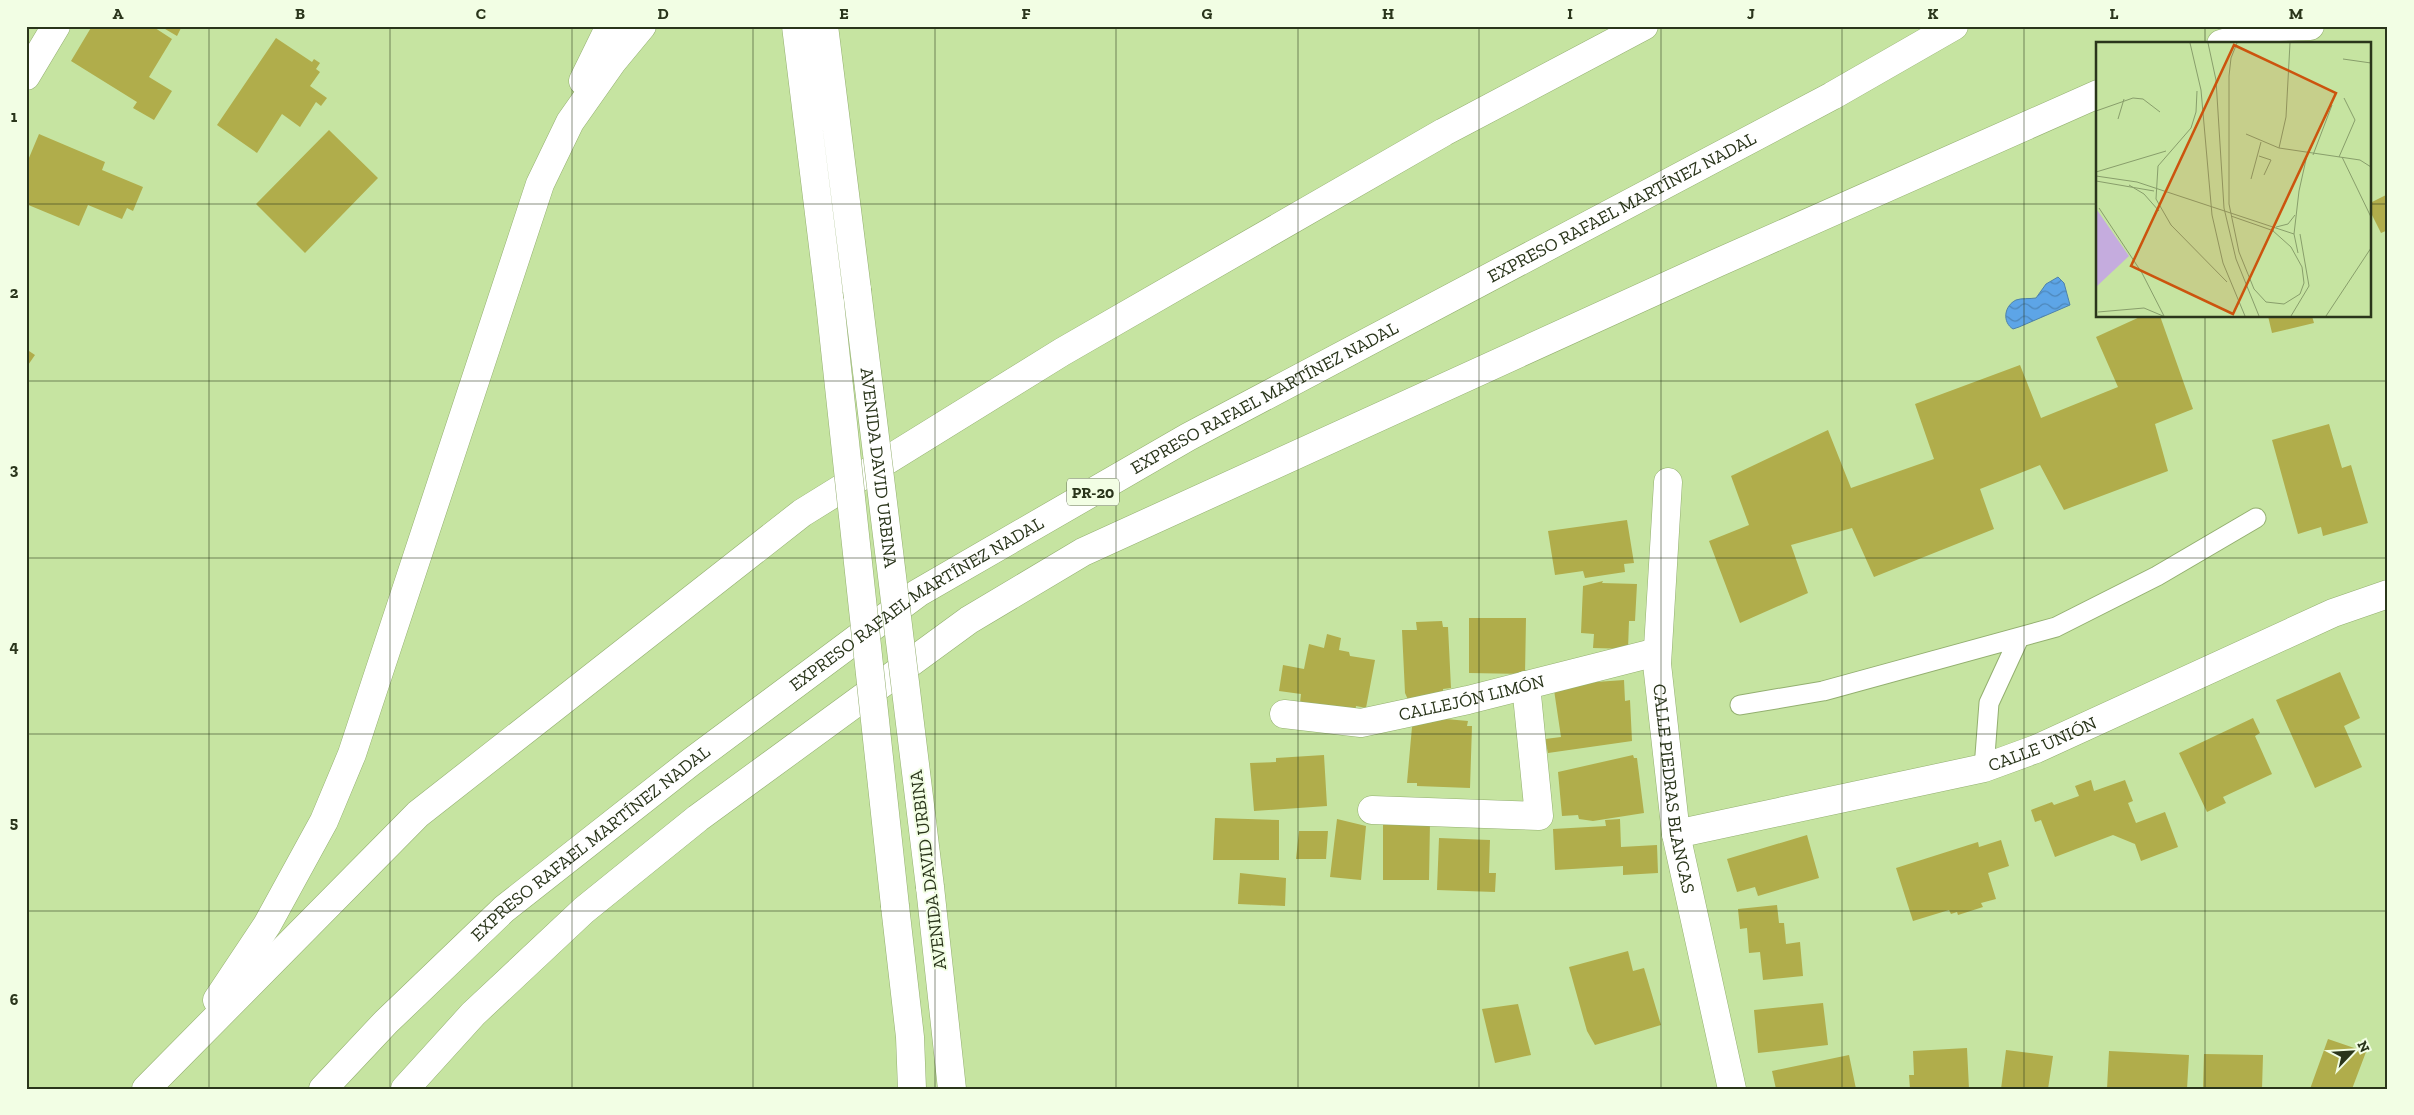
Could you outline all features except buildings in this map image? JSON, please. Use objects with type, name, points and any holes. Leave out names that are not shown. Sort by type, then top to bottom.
[{"type":"main road","points":[[26,76],[56,26]]},
{"type":"main road","points":[[181,1054],[267,925],[324,821],[352,754],[540,184],[570,122],[584,77],[610,26]]},
{"type":"main road","points":[[570,122],[613,61],[642,26]]},
{"type":"main road","name":"AVENIDA DAVID URBINA","points":[[796,26],[830,303],[910,1037],[912,1089]]},
{"type":"main road","name":"AVENIDA DAVID URBINA","points":[[824,26],[930,887],[952,1089]]},
{"type":"main road","points":[[146,1089],[418,814],[802,513],[1079,342],[1444,132],[1644,26]]},
{"type":"main road","name":"EXPRESO RAFAEL MARTÍNEZ NADAL","points":[[323,1089],[386,1022],[504,909],[691,762],[918,593],[1188,437],[1832,96],[1954,26]]},
{"type":"main road","points":[[2228,42],[2278,27],[2310,26]]},
{"type":"main road","points":[[405,1089],[473,1014],[584,910],[698,818],[968,620],[1083,552],[1717,263],[2096,95]]},
{"type":"main road","name":"CALLE PIEDRAS BLANCAS","points":[[1668,482],[1657,664],[1676,834],[1732,1089]]},
{"type":"main road","name":"CALLE UNIÓN","points":[[1676,834],[1984,768],[2036,749],[2333,613],[2388,594]]},
{"type":"main road","name":"CALLEJÓN LIMÓN","points":[[1284,714],[1361,723],[1526,685],[1657,652]]},
{"type":"main road","points":[[1372,810],[1538,816],[1526,685]]},
{"type":"lane","points":[[1740,705],[1823,691],[2056,627],[2157,576],[2256,518]]},
{"type":"lane","points":[[1984,768],[1989,703],[2019,638]]},
{"type":"water","points":[[2058,277],[2064,283],[2070,305],[2019,327],[2013,329],[2009,326],[2006,314],[2012,303],[2018,299],[2036,298],[2046,284]]}]
